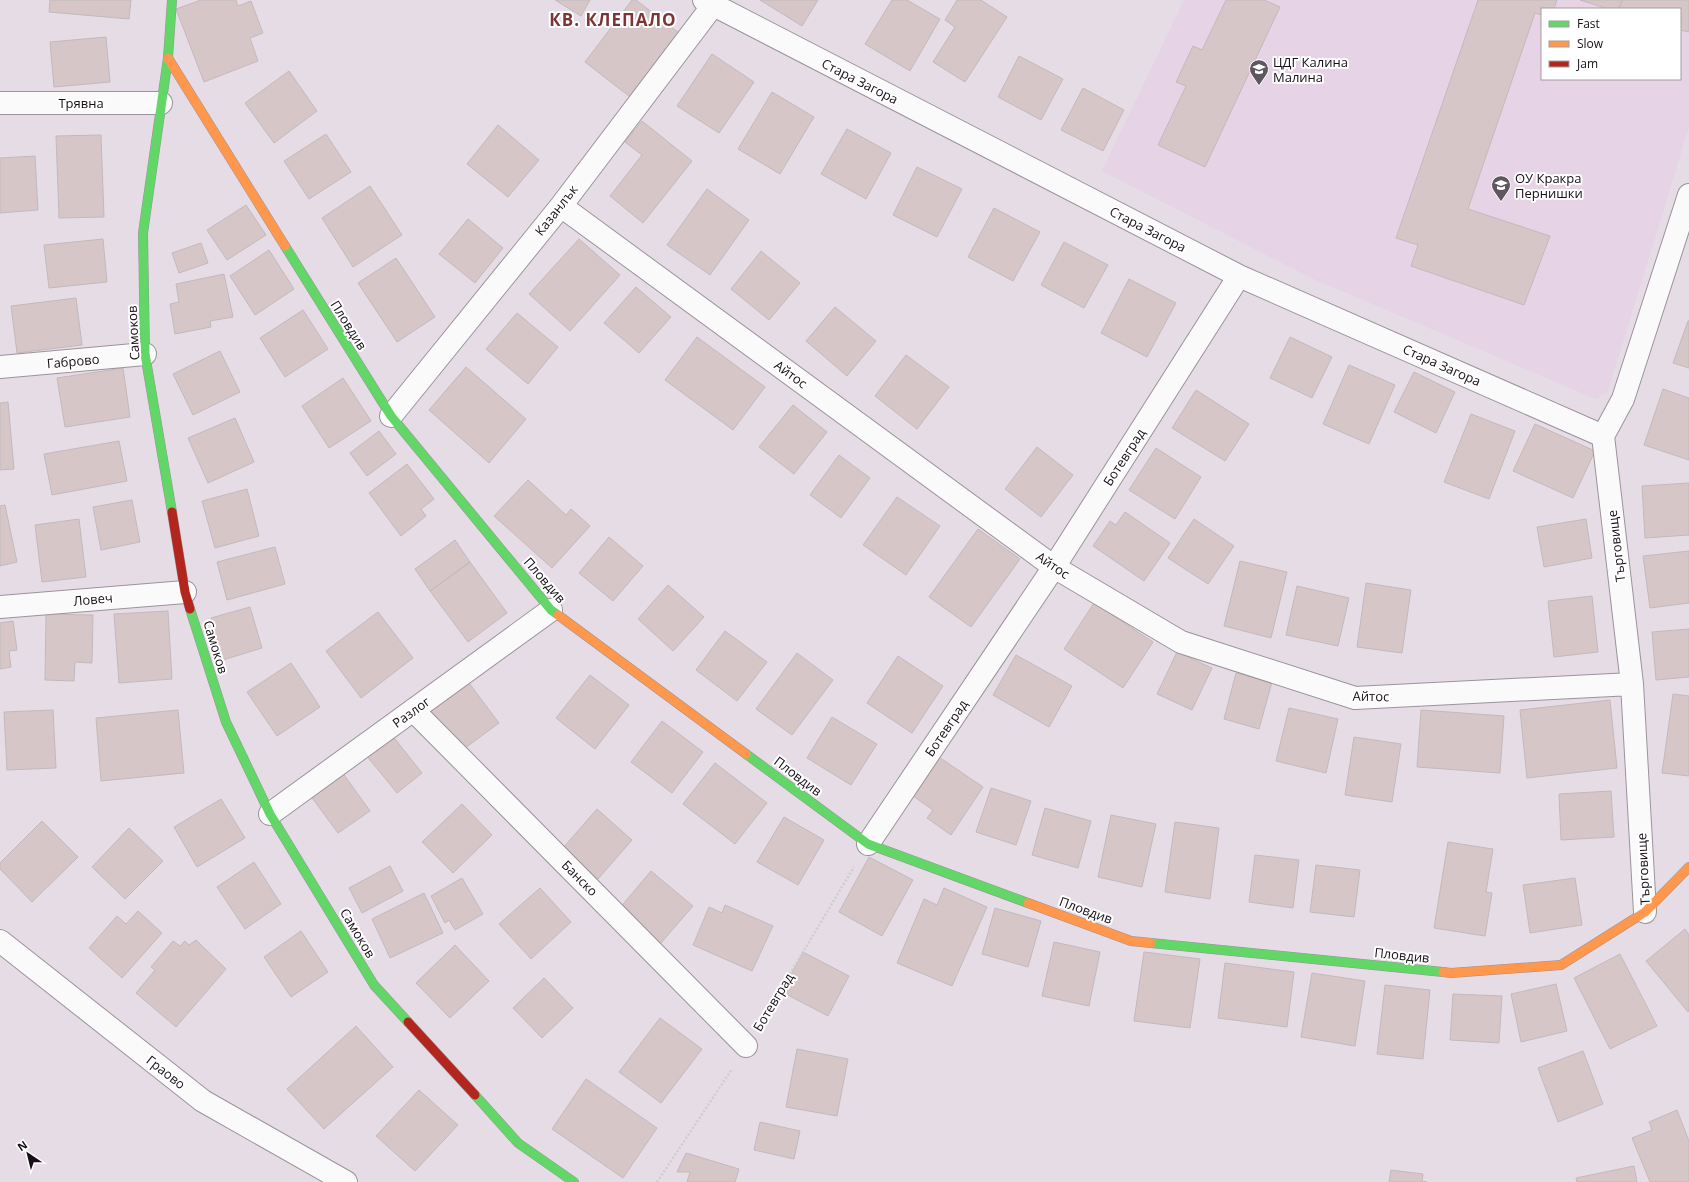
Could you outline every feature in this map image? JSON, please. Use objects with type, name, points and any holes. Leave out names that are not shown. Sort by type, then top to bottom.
[{"type":"street","name":"Самоков","points":[[172,0],[168,58],[143,233],[145,354],[185,592],[226,722],[270,814],[374,985],[518,1143],[574,1182]]},
{"type":"street","name":"Казанлък","points":[[390,416],[561,206],[711,2]]},
{"type":"street","name":"Стара Загора","points":[[711,2],[1239,276],[1604,436]]},
{"type":"street","name":"Пловдив","points":[[168,58],[390,416],[552,610],[868,844],[1131,941],[1451,973],[1561,964],[1645,912],[1689,867]]},
{"type":"street","name":"Трявна","points":[[0,103],[161,103]]},
{"type":"street","points":[[1604,436],[1623,398],[1689,195]]},
{"type":"street","name":"Айтос","points":[[561,206],[1054,567],[1181,642],[1355,698],[1632,684]]},
{"type":"street","name":"Ботевград","points":[[868,844],[1054,567],[1239,276]]},
{"type":"street","name":"Габрово","points":[[0,367],[145,354]]},
{"type":"street","name":"Търговище","points":[[1604,436],[1632,684],[1645,912]]},
{"type":"street","name":"Ловеч","points":[[0,607],[185,592]]},
{"type":"street","name":"Разлог","points":[[270,814],[552,610]]},
{"type":"street","name":"Банско","points":[[413,710],[746,1046]]},
{"type":"street","name":"Граово","points":[[0,940],[203,1102],[346,1182]]},
{"type":"path","name":"Ботевград","points":[[657,1182],[746,1046],[868,844]]},
{"type":"shaded area","name":"ОУ Кракра Пернишки","points":[[1184,0],[1689,0],[1689,127],[1608,391],[1596,399],[1311,278],[1102,171]]},
{"type":"building","points":[[50,0],[131,0],[129,19],[49,12]]},
{"type":"building","points":[[201,0],[236,0],[238,6],[251,1],[263,33],[250,38],[258,61],[204,82],[176,9]]},
{"type":"building","points":[[555,0],[590,0],[581,16]]},
{"type":"building","points":[[632,0],[636,0],[683,36],[634,100],[585,62]]},
{"type":"building","points":[[760,0],[818,0],[802,26]]},
{"type":"building","points":[[892,0],[907,0],[940,19],[910,71],[865,44]]},
{"type":"building","points":[[957,0],[981,0],[1007,17],[965,82],[933,62],[955,27],[945,20]]},
{"type":"building","points":[[1226,0],[1264,0],[1280,7],[1205,167],[1158,145],[1186,86],[1176,82],[1193,46],[1202,50]]},
{"type":"building","points":[[1478,0],[1557,0],[1554,8],[1541,8],[1541,15],[1535,13],[1468,209],[1550,236],[1524,305],[1411,266],[1418,245],[1396,238]]},
{"type":"building","points":[[1580,0],[1622,0],[1619,8],[1605,8]]},
{"type":"building","points":[[1622,0],[1689,0],[1689,32],[1681,30],[1681,8],[1619,8]]},
{"type":"building","points":[[106,37],[110,82],[54,87],[50,42]]},
{"type":"building","points":[[712,54],[754,82],[719,133],[677,106]]},
{"type":"building","points":[[1019,56],[1063,79],[1041,120],[998,97]]},
{"type":"building","points":[[289,71],[317,111],[274,143],[245,103]]},
{"type":"building","points":[[1083,88],[1124,110],[1103,151],[1061,130]]},
{"type":"building","points":[[772,92],[814,117],[780,174],[738,149]]},
{"type":"building","points":[[642,121],[692,161],[643,223],[610,196],[642,155],[625,142]]},
{"type":"building","points":[[498,125],[539,160],[508,197],[467,164]]},
{"type":"building","points":[[847,129],[891,153],[866,199],[821,174]]},
{"type":"building","points":[[326,134],[351,172],[309,199],[284,161]]},
{"type":"building","points":[[101,135],[104,217],[59,218],[56,136]]},
{"type":"building","points":[[35,156],[38,210],[0,213],[0,158]]},
{"type":"building","points":[[917,167],[962,189],[937,237],[893,215]]},
{"type":"building","points":[[370,186],[402,235],[353,267],[322,218]]},
{"type":"building","points":[[707,189],[749,220],[710,275],[667,245]]},
{"type":"building","points":[[246,205],[266,235],[227,260],[207,230]]},
{"type":"building","points":[[994,208],[1040,232],[1013,281],[968,257]]},
{"type":"building","points":[[468,219],[503,248],[475,283],[439,254]]},
{"type":"building","points":[[103,239],[107,282],[49,288],[44,245]]},
{"type":"building","points":[[579,239],[620,275],[570,331],[529,294]]},
{"type":"building","points":[[1064,242],[1108,265],[1084,308],[1041,285]]},
{"type":"building","points":[[201,243],[208,263],[179,273],[172,253]]},
{"type":"building","points":[[269,250],[294,289],[255,315],[230,276]]},
{"type":"building","points":[[761,251],[800,283],[769,320],[731,289]]},
{"type":"building","points":[[396,258],[435,317],[397,342],[358,283]]},
{"type":"building","points":[[224,274],[233,317],[210,321],[211,327],[175,334],[170,304],[179,302],[176,284]]},
{"type":"building","points":[[1129,279],[1176,303],[1147,357],[1101,333]]},
{"type":"building","points":[[636,287],[671,317],[639,353],[604,323]]},
{"type":"building","points":[[76,298],[82,345],[17,353],[11,306]]},
{"type":"building","points":[[835,307],[876,341],[847,376],[806,341]]},
{"type":"building","points":[[303,310],[328,349],[285,377],[260,338]]},
{"type":"building","points":[[517,313],[558,347],[528,384],[486,349]]},
{"type":"building","points":[[1689,321],[1689,368],[1673,363]]},
{"type":"building","points":[[697,337],[765,387],[733,430],[665,380]]},
{"type":"building","points":[[1290,337],[1332,357],[1312,398],[1270,378]]},
{"type":"building","points":[[220,351],[240,392],[193,415],[173,374]]},
{"type":"building","points":[[906,355],[949,387],[917,429],[875,396]]},
{"type":"building","points":[[1349,365],[1395,385],[1369,444],[1323,424]]},
{"type":"building","points":[[466,367],[526,419],[489,463],[429,410]]},
{"type":"building","points":[[123,368],[130,417],[65,427],[57,378]]},
{"type":"building","points":[[1414,372],[1455,392],[1436,433],[1394,412]]},
{"type":"building","points":[[343,378],[371,421],[329,448],[302,406]]},
{"type":"building","points":[[1663,389],[1689,398],[1689,460],[1644,445]]},
{"type":"building","points":[[1196,390],[1249,424],[1225,461],[1172,428]]},
{"type":"building","points":[[8,402],[14,469],[0,470],[0,403]]},
{"type":"building","points":[[793,405],[827,432],[794,474],[759,447]]},
{"type":"building","points":[[1471,414],[1515,431],[1489,499],[1444,482]]},
{"type":"building","points":[[235,418],[254,462],[208,483],[188,438]]},
{"type":"building","points":[[1535,424],[1595,451],[1573,498],[1513,471]]},
{"type":"building","points":[[379,431],[396,454],[367,476],[350,453]]},
{"type":"building","points":[[119,441],[127,481],[52,495],[44,454]]},
{"type":"building","points":[[1037,447],[1073,475],[1041,517],[1005,489]]},
{"type":"building","points":[[1156,448],[1201,477],[1175,519],[1129,490]]},
{"type":"building","points":[[839,455],[870,478],[841,518],[810,495]]},
{"type":"building","points":[[407,464],[434,499],[421,509],[426,516],[401,536],[369,493]]},
{"type":"building","points":[[528,480],[566,515],[571,509],[590,526],[552,568],[494,516]]},
{"type":"building","points":[[1689,483],[1689,535],[1645,538],[1642,486]]},
{"type":"building","points":[[247,489],[259,536],[215,548],[202,501]]},
{"type":"building","points":[[897,497],[940,526],[906,575],[863,545]]},
{"type":"building","points":[[132,500],[140,542],[101,550],[93,507]]},
{"type":"building","points":[[5,505],[17,562],[0,566],[0,506]]},
{"type":"building","points":[[1125,512],[1170,543],[1144,581],[1093,546],[1110,521],[1116,525]]},
{"type":"building","points":[[79,519],[86,577],[42,582],[35,525]]},
{"type":"building","points":[[1194,519],[1234,546],[1208,584],[1168,558]]},
{"type":"building","points":[[1586,519],[1592,558],[1544,567],[1537,527]]},
{"type":"building","points":[[978,529],[1020,559],[971,627],[929,597]]},
{"type":"building","points":[[609,537],[643,566],[613,601],[579,573]]},
{"type":"building","points":[[455,540],[470,562],[430,591],[415,569]]},
{"type":"building","points":[[275,547],[285,584],[227,600],[217,562]]},
{"type":"building","points":[[1689,551],[1689,603],[1650,608],[1643,556]]},
{"type":"building","points":[[1240,561],[1287,572],[1271,638],[1224,626]]},
{"type":"building","points":[[470,562],[507,613],[468,642],[430,591]]},
{"type":"building","points":[[1366,583],[1411,590],[1402,653],[1357,647]]},
{"type":"building","points":[[668,585],[704,617],[673,651],[638,619]]},
{"type":"building","points":[[1297,586],[1349,598],[1338,646],[1286,635]]},
{"type":"building","points":[[1592,596],[1598,652],[1554,657],[1548,601]]},
{"type":"building","points":[[1094,603],[1153,642],[1123,688],[1064,649]]},
{"type":"building","points":[[250,607],[262,648],[223,660],[211,618]]},
{"type":"building","points":[[168,611],[172,679],[119,683],[114,614]]},
{"type":"building","points":[[378,612],[413,658],[361,698],[326,651]]},
{"type":"building","points":[[46,614],[93,615],[92,663],[75,662],[74,681],[45,680]]},
{"type":"building","points":[[13,621],[17,650],[9,651],[11,667],[0,669],[0,623]]},
{"type":"building","points":[[1689,629],[1689,677],[1656,680],[1652,632]]},
{"type":"building","points":[[725,631],[767,662],[737,701],[696,670]]},
{"type":"building","points":[[1177,652],[1212,668],[1192,710],[1157,694]]},
{"type":"building","points":[[797,653],[833,680],[792,735],[756,709]]},
{"type":"building","points":[[1016,655],[1072,686],[1049,727],[993,695]]},
{"type":"building","points":[[898,656],[943,686],[912,733],[867,703]]},
{"type":"building","points":[[291,663],[320,707],[277,736],[247,692]]},
{"type":"building","points":[[1236,673],[1272,682],[1259,729],[1224,719]]},
{"type":"building","points":[[590,675],[629,705],[595,749],[556,718]]},
{"type":"building","points":[[469,683],[499,723],[461,751],[431,711]]},
{"type":"building","points":[[1673,694],[1689,696],[1689,776],[1662,773]]},
{"type":"building","points":[[1610,700],[1617,768],[1527,778],[1520,710]]},
{"type":"building","points":[[1289,708],[1338,719],[1326,773],[1276,761]]},
{"type":"building","points":[[53,710],[56,768],[7,770],[4,712]]},
{"type":"building","points":[[178,710],[184,773],[101,781],[96,718]]},
{"type":"building","points":[[1421,710],[1504,716],[1500,773],[1417,767]]},
{"type":"building","points":[[832,717],[877,744],[851,785],[807,758]]},
{"type":"building","points":[[662,721],[703,752],[672,793],[631,762]]},
{"type":"building","points":[[392,735],[422,773],[397,793],[366,755]]},
{"type":"building","points":[[1354,737],[1401,744],[1392,802],[1345,795]]},
{"type":"building","points":[[939,757],[983,787],[951,835],[927,818],[933,810],[913,796]]},
{"type":"building","points":[[715,763],[767,803],[735,844],[683,804]]},
{"type":"building","points":[[342,772],[370,811],[338,833],[310,795]]},
{"type":"building","points":[[991,788],[1031,801],[1016,845],[976,832]]},
{"type":"building","points":[[1611,791],[1614,837],[1561,840],[1559,794]]},
{"type":"building","points":[[221,799],[245,838],[197,867],[174,827]]},
{"type":"building","points":[[462,804],[492,835],[453,873],[422,842]]},
{"type":"building","points":[[1045,808],[1091,821],[1078,868],[1032,855]]},
{"type":"building","points":[[597,809],[632,840],[598,879],[563,848]]},
{"type":"building","points":[[1111,815],[1156,824],[1142,887],[1098,877]]},
{"type":"building","points":[[784,817],[824,840],[798,885],[757,862]]},
{"type":"building","points":[[42,821],[78,857],[32,902],[0,869],[0,863]]},
{"type":"building","points":[[1175,822],[1219,828],[1210,899],[1165,892]]},
{"type":"building","points":[[129,828],[163,861],[125,899],[92,867]]},
{"type":"building","points":[[1448,842],[1493,849],[1486,892],[1492,893],[1485,936],[1434,928]]},
{"type":"building","points":[[1255,855],[1299,860],[1293,908],[1249,902]]},
{"type":"building","points":[[869,857],[913,880],[882,936],[839,912]]},
{"type":"building","points":[[254,862],[281,904],[245,929],[217,887]]},
{"type":"building","points":[[1316,865],[1360,870],[1354,917],[1310,912]]},
{"type":"building","points":[[390,866],[403,891],[362,913],[349,888]]},
{"type":"building","points":[[651,871],[693,906],[660,944],[619,909]]},
{"type":"building","points":[[462,878],[483,914],[455,930],[449,920],[445,923],[431,896]]},
{"type":"building","points":[[1575,878],[1582,925],[1530,933],[1523,885]]},
{"type":"building","points":[[540,888],[571,922],[531,959],[499,924]]},
{"type":"building","points":[[944,888],[987,907],[952,986],[897,963],[924,899],[937,905]]},
{"type":"building","points":[[424,893],[443,933],[390,958],[372,919]]},
{"type":"building","points":[[725,905],[773,926],[752,971],[693,945],[709,907],[722,913]]},
{"type":"building","points":[[995,908],[1041,921],[1028,967],[982,954]]},
{"type":"building","points":[[138,911],[162,933],[122,978],[89,948],[117,916],[126,924]]},
{"type":"building","points":[[1685,929],[1689,935],[1688,1012],[1646,961]]},
{"type":"building","points":[[301,931],[328,972],[291,997],[264,957]]},
{"type":"building","points":[[196,940],[226,969],[176,1027],[136,993],[155,970],[151,967],[173,941],[180,946],[185,941],[189,945]]},
{"type":"building","points":[[1054,942],[1100,952],[1089,1006],[1042,996]]},
{"type":"building","points":[[455,945],[489,981],[450,1018],[416,983]]},
{"type":"building","points":[[803,952],[849,976],[828,1016],[782,992]]},
{"type":"building","points":[[1144,952],[1200,959],[1190,1028],[1134,1021]]},
{"type":"building","points":[[1620,954],[1657,1026],[1610,1049],[1574,978]]},
{"type":"building","points":[[1225,963],[1294,972],[1287,1027],[1218,1018]]},
{"type":"building","points":[[1312,973],[1365,981],[1355,1046],[1301,1037]]},
{"type":"building","points":[[544,978],[573,1008],[542,1038],[513,1008]]},
{"type":"building","points":[[1556,984],[1567,1031],[1521,1042],[1511,994]]},
{"type":"building","points":[[1385,985],[1430,990],[1423,1059],[1377,1054]]},
{"type":"building","points":[[1453,994],[1502,996],[1499,1043],[1450,1040]]},
{"type":"building","points":[[660,1018],[702,1049],[661,1103],[619,1072]]},
{"type":"building","points":[[356,1026],[393,1067],[324,1129],[287,1089]]},
{"type":"building","points":[[797,1049],[848,1059],[837,1116],[786,1107]]},
{"type":"building","points":[[1583,1051],[1603,1104],[1558,1122],[1538,1068]]},
{"type":"building","points":[[586,1079],[657,1128],[623,1178],[552,1129]]},
{"type":"building","points":[[419,1090],[458,1125],[415,1171],[376,1136]]},
{"type":"building","points":[[1677,1110],[1689,1141],[1689,1182],[1650,1182],[1632,1138],[1652,1130],[1649,1122]]},
{"type":"building","points":[[760,1122],[800,1131],[794,1159],[754,1150]]},
{"type":"building","points":[[686,1153],[739,1169],[735,1182],[687,1182],[690,1172],[677,1172]]},
{"type":"building","points":[[1634,1166],[1637,1182],[1577,1182],[1576,1178]]},
{"type":"building","points":[[1391,1170],[1423,1174],[1422,1181],[1427,1182],[1389,1182]]},
{"type":"traffic: fast","points":[[172,0],[168,58],[143,233],[145,354],[172,512]]},
{"type":"traffic: fast","points":[[285,246],[391,416],[551,610],[558,615]]},
{"type":"traffic: fast","points":[[190,609],[226,722],[270,814],[374,985],[408,1022]]},
{"type":"traffic: fast","points":[[746,754],[868,844],[1028,903]]},
{"type":"traffic: fast","points":[[1151,943],[1443,972]]},
{"type":"traffic: fast","points":[[475,1095],[518,1143],[574,1182]]},
{"type":"traffic: slow","points":[[168,58],[285,246]]},
{"type":"traffic: slow","points":[[558,615],[746,754]]},
{"type":"traffic: slow","points":[[1443,972],[1451,973],[1561,965],[1645,912],[1689,867]]},
{"type":"traffic: slow","points":[[1028,903],[1131,941],[1151,943]]},
{"type":"traffic: jam","points":[[172,512],[185,592],[190,609]]},
{"type":"traffic: jam","points":[[408,1022],[475,1095]]},
{"type":"place","name":"ЦДГ Калина Малина","points":[[1259,86]]},
{"type":"place","name":"ОУ Кракра Пернишки","points":[[1501,202]]},
{"type":"district","name":"КВ. КЛЕПАЛО","points":[[613,19]]}]
